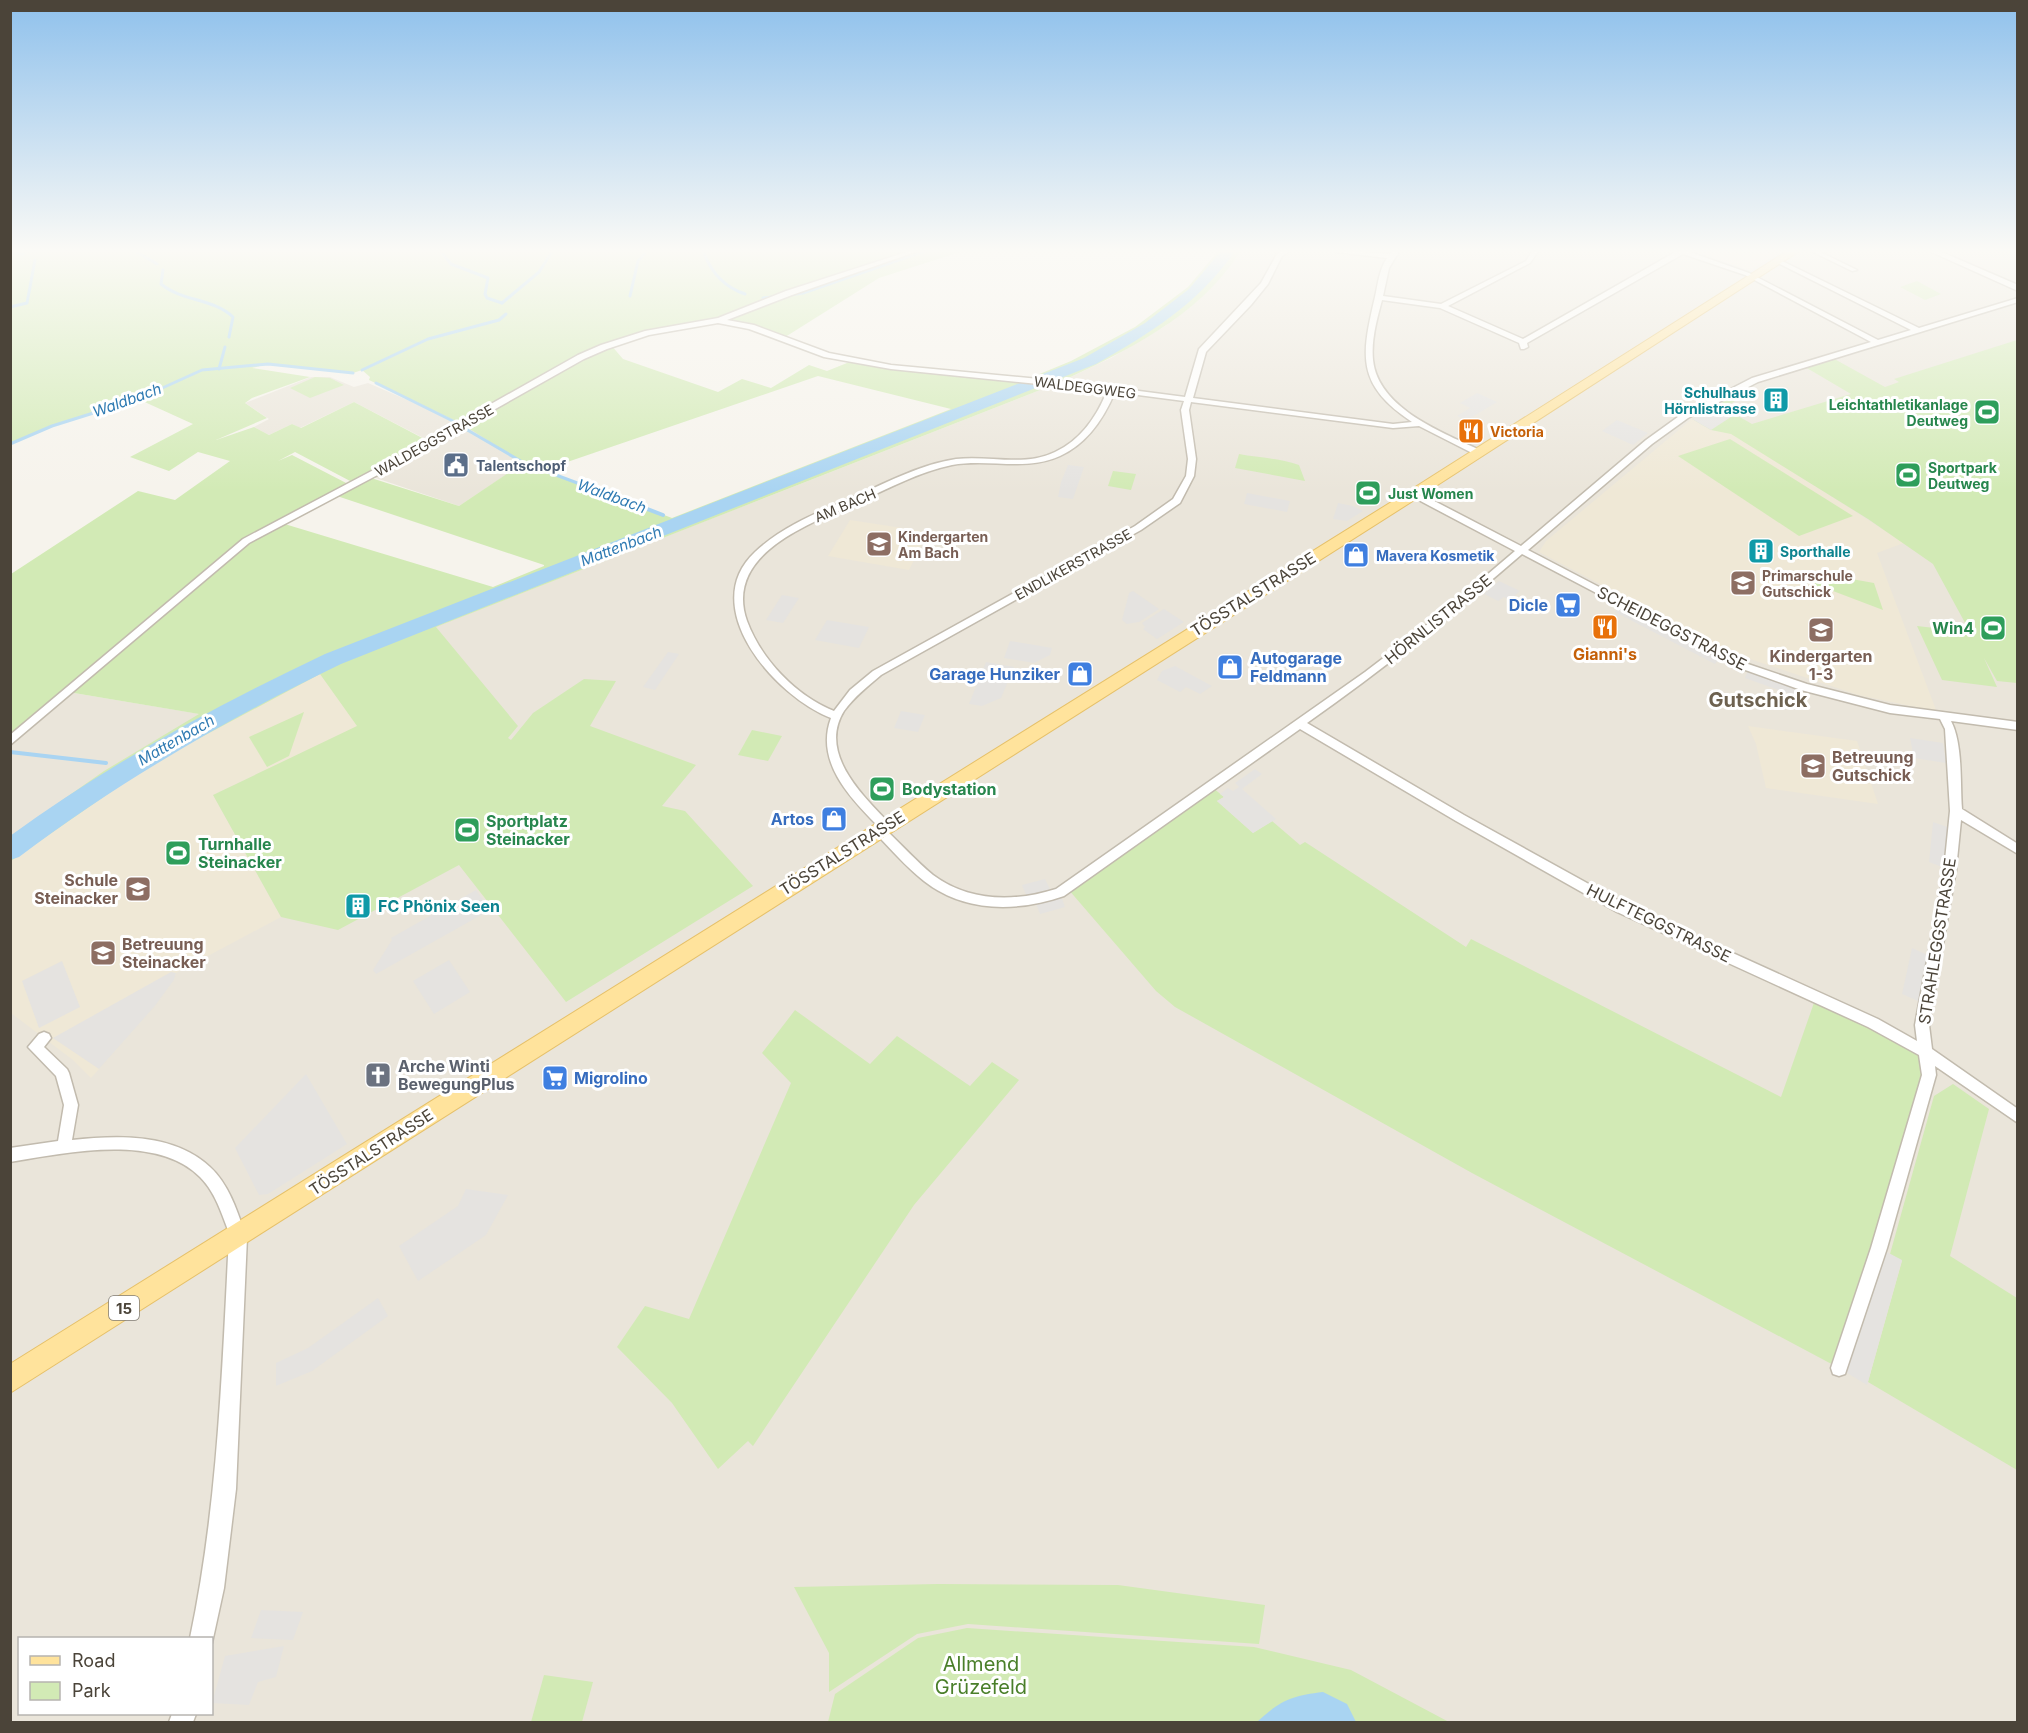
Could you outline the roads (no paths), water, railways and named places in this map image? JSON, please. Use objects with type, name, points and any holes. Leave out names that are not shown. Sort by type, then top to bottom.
[{"type":"main road","name":"TÖSSTALSTRASSE","points":[[10,1380],[1670,331]]},
{"type":"street","name":"WALDEGGSTRASSE","points":[[10,741],[246,541],[384,468],[594,351],[660,331]]},
{"type":"street","name":"WALDEGGWEG","points":[[761,331],[808,349],[852,361],[912,370],[1052,382],[1393,426],[1419,424]]},
{"type":"street","name":"ENDLIKERSTRASSE","points":[[882,828],[842,780],[832,754],[830,735],[836,716],[854,692],[877,673],[1138,528],[1177,501],[1190,476],[1192,459],[1185,425],[1188,399],[1202,351],[1221,331]]},
{"type":"street","points":[[1373,331],[1369,357],[1372,373],[1390,399],[1419,424],[1479,453]]},
{"type":"street","points":[[1494,331],[1523,345],[1546,331]]},
{"type":"street","points":[[1855,331],[1876,342]]},
{"type":"street","name":"HÖRNLISTRASSE","points":[[882,828],[939,885],[975,899],[998,903],[1029,902],[1068,889],[1302,725],[1444,616],[1649,442],[1702,406],[1745,384],[1772,374],[1914,331]]},
{"type":"street","name":"AM BACH","points":[[836,716],[822,711],[780,676],[749,634],[741,616],[739,598],[741,580],[753,560],[774,540],[797,525],[942,465],[971,460],[1017,463],[1057,455],[1073,446],[1091,427],[1106,406],[1112,389]]},
{"type":"street","name":"SCHEIDEGGSTRASSE","points":[[1414,494],[1741,665],[1839,697],[1890,709],[2018,726]]},
{"type":"street","name":"STRAHLEGGSTRASSE","points":[[1839,1368],[1879,1248],[1929,1075],[1922,1025],[1950,870],[1956,811],[1950,729],[1944,717]]},
{"type":"street","name":"HULFTEGGSTRASSE","points":[[1302,725],[1460,818],[1621,908],[1873,1023],[1924,1051],[2018,1117]]},
{"type":"street","points":[[1956,811],[2018,850]]},
{"type":"street","points":[[44,1038],[35,1047],[62,1073],[72,1105],[64,1147]]},
{"type":"street","points":[[10,1155],[64,1147],[136,1143],[177,1154],[205,1171],[231,1213],[238,1237],[232,1403],[225,1508],[202,1637]]},
{"type":"water","points":[[1323,1692],[1347,1704],[1356,1722],[1257,1722],[1287,1700]]},
{"type":"waterway","points":[[229,337],[230,331]]},
{"type":"waterway","points":[[362,370],[428,339],[458,331]]},
{"type":"waterway","name":"Mattenbach","points":[[10,850],[87,795],[166,746],[249,700],[333,659],[1090,361],[1143,331]]},
{"type":"waterway","points":[[219,368],[225,347]]},
{"type":"waterway","name":"Waldbach","points":[[219,368],[268,364],[353,373]]},
{"type":"waterway","name":"Waldbach","points":[[10,444],[52,426],[138,399],[202,370],[219,368]]},
{"type":"waterway","name":"Waldbach","points":[[376,383],[457,423]]},
{"type":"waterway","name":"Waldbach","points":[[464,428],[524,463],[596,490]]},
{"type":"waterway","name":"Waldbach","points":[[592,488],[663,515]]},
{"type":"waterway","name":"Waldbach","points":[[680,521],[684,522]]},
{"type":"waterway","points":[[10,752],[106,763]]},
{"type":"place","name":"Schulhaus Hörnlistrasse","points":[[1776,400]]},
{"type":"place","name":"Leichtathletikanlage Deutweg","points":[[1987,412]]},
{"type":"place","name":"Victoria","points":[[1471,431]]},
{"type":"place","name":"Talentschopf","points":[[456,465]]},
{"type":"place","name":"Sportpark Deutweg","points":[[1908,475]]},
{"type":"place","name":"Just Women","points":[[1368,493]]},
{"type":"place","name":"Kindergarten Am Bach","points":[[879,544]]},
{"type":"place","name":"Sporthalle","points":[[1761,551]]},
{"type":"place","name":"Mavera Kosmetik","points":[[1356,555]]},
{"type":"place","name":"Primarschule Gutschick","points":[[1743,583]]},
{"type":"place","name":"Dicle","points":[[1568,605]]},
{"type":"place","name":"Gianni's","points":[[1605,627]]},
{"type":"place","name":"Win4","points":[[1993,628]]},
{"type":"place","name":"Kindergarten 1-3","points":[[1821,630]]},
{"type":"place","name":"Autogarage Feldmann","points":[[1230,667]]},
{"type":"place","name":"Garage Hunziker","points":[[1080,674]]},
{"type":"place","name":"Betreuung Gutschick","points":[[1813,766]]},
{"type":"place","name":"Bodystation","points":[[882,789]]},
{"type":"place","name":"Artos","points":[[834,819]]},
{"type":"place","name":"Sportplatz Steinacker","points":[[467,830]]},
{"type":"place","name":"Turnhalle Steinacker","points":[[178,853]]},
{"type":"place","name":"Schule Steinacker","points":[[138,889]]},
{"type":"place","name":"FC Phönix Seen","points":[[358,906]]},
{"type":"place","name":"Betreuung Steinacker","points":[[103,953]]},
{"type":"place","name":"Arche Winti BewegungPlus","points":[[378,1075]]},
{"type":"place","name":"Migrolino","points":[[555,1078]]},
{"type":"district","name":"Gutschick","points":[[1758,700]]},
{"type":"park label","name":"Allmend Grüzefeld","points":[[981,1676]]}]
